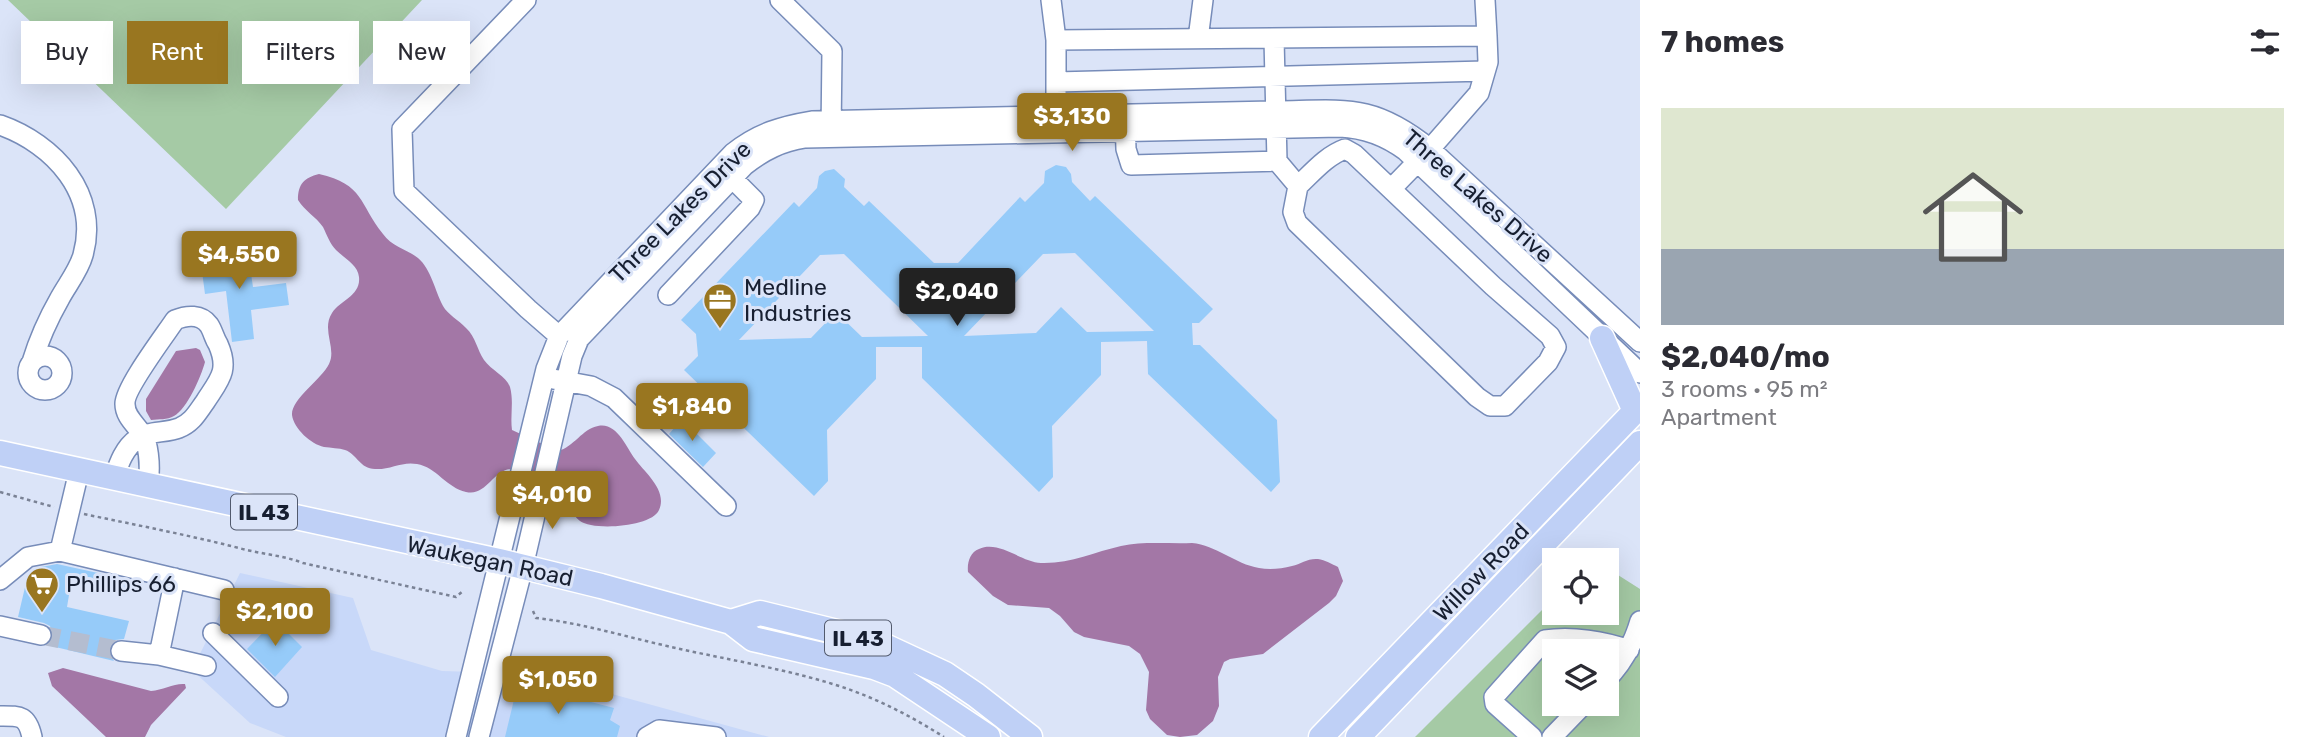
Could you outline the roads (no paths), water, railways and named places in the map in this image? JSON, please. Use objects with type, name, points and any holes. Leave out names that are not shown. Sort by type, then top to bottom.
[{"type":"main road","points":[[1594,330],[1638,409]]},
{"type":"main road","name":"Willow Road","points":[[1321,737],[1638,409]]},
{"type":"main road","name":"Willow Road","points":[[1359,737],[1640,443]]},
{"type":"main road","name":"Waukegan Road","points":[[0,453],[499,561],[731,622],[753,639],[874,667],[895,675],[988,737]]},
{"type":"main road","name":"Waukegan Road","points":[[731,622],[760,613],[874,642],[945,674],[1030,737]]},
{"type":"street","points":[[526,0],[402,130],[404,191],[559,336]]},
{"type":"street","points":[[780,0],[832,51],[831,129]]},
{"type":"street","points":[[1051,0],[1056,40],[1056,125]]},
{"type":"street","points":[[1198,39],[1203,0]]},
{"type":"street","points":[[1391,189],[1479,93],[1488,62],[1485,0]]},
{"type":"street","points":[[1056,40],[1487,36]]},
{"type":"street","points":[[1275,39],[1277,161],[1298,186]]},
{"type":"street","points":[[1056,82],[1485,71]]},
{"type":"street","name":"Three Lakes Drive","points":[[456,737],[544,376],[559,336],[726,172],[786,141],[831,129],[1277,120],[1368,131],[1423,155],[1640,342]]},
{"type":"street","points":[[1125,123],[1126,149],[1131,165],[1277,161]]},
{"type":"street","points":[[0,125],[37,142],[64,167],[84,207],[87,234],[82,258],[41,332],[32,362]]},
{"type":"street","points":[[1345,149],[1550,335],[1556,347],[1548,362],[1505,406],[1490,406],[1477,397],[1297,223],[1293,212],[1298,186],[1324,161],[1345,149]]},
{"type":"street","name":"Three Lakes Drive","points":[[1423,155],[1594,330],[1640,373]]},
{"type":"street","points":[[668,295],[750,208],[754,200],[726,172]]},
{"type":"street","name":"Three Lakes Drive","points":[[479,737],[523,567],[572,356],[579,339],[726,172]]},
{"type":"street","points":[[1594,330],[1601,306]]},
{"type":"street","points":[[114,478],[121,455],[142,435],[170,431],[191,422],[223,373],[223,355],[205,320],[185,316],[175,320],[126,394],[127,412],[142,435],[146,442],[150,464],[148,486]]},
{"type":"street","points":[[544,376],[591,386],[614,398],[726,506]]},
{"type":"street","points":[[60,551],[79,471]]},
{"type":"street","points":[[0,580],[28,557],[60,551],[224,590]]},
{"type":"street","points":[[159,655],[174,578]]},
{"type":"street","points":[[1619,667],[1640,621]]},
{"type":"street","points":[[0,626],[41,635]]},
{"type":"street","points":[[213,633],[278,697]]},
{"type":"street","points":[[1532,737],[1495,704],[1493,697],[1545,640],[1559,638],[1612,644],[1629,650]]},
{"type":"street","points":[[121,651],[159,655],[206,666]]},
{"type":"street","points":[[10,716],[26,721],[32,737]]},
{"type":"street","points":[[1552,737],[1572,716]]},
{"type":"street","points":[[647,737],[659,730],[716,737]]},
{"type":"tunnel","points":[[41,635],[121,651]]},
{"type":"place","name":"Medline Industries","points":[[720,330]]},
{"type":"place","name":"Phillips 66","points":[[42,614]]}]
